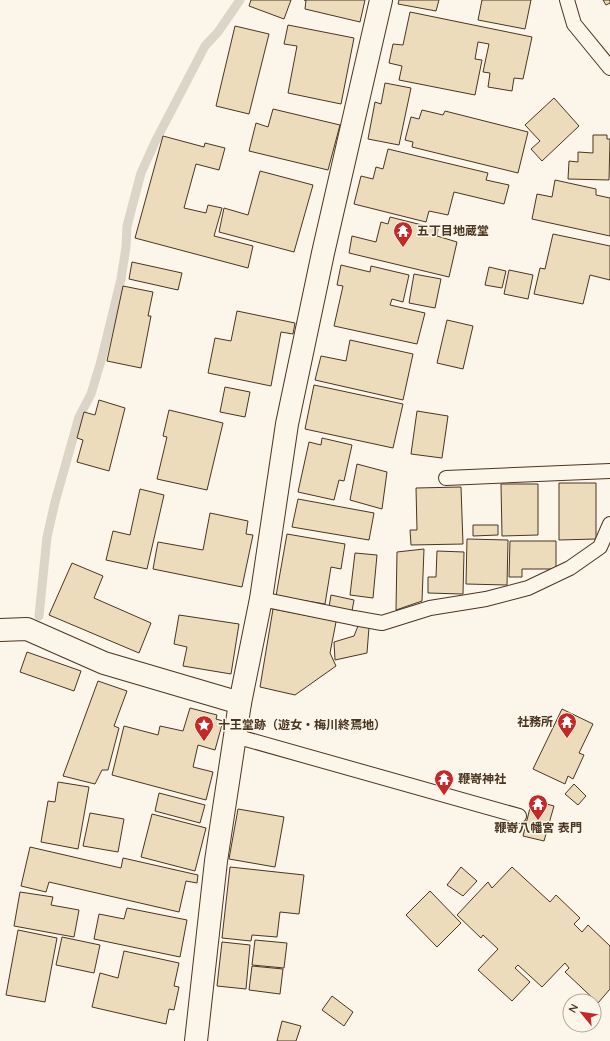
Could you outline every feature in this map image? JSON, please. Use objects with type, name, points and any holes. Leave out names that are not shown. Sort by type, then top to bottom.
[{"type":"street","points":[[196,1041],[216,861],[240,702],[261,599],[287,424],[381,0]]},
{"type":"street","points":[[0,630],[27,629],[104,662],[240,702]]},
{"type":"lane","points":[[567,0],[574,24],[610,68]]},
{"type":"lane","points":[[446,478],[610,470]]},
{"type":"lane","points":[[261,599],[382,623],[430,608],[486,599],[528,588],[570,568],[605,548],[610,524]]},
{"type":"lane","points":[[235,736],[519,816]]},
{"type":"building","points":[[251,0],[291,0],[284,19],[249,6]]},
{"type":"building","points":[[306,0],[365,0],[360,22],[305,9]]},
{"type":"building","points":[[399,0],[439,0],[436,11],[398,4]]},
{"type":"building","points":[[482,0],[531,0],[525,29],[478,20]]},
{"type":"building","points":[[603,0],[610,0],[610,3],[606,5]]},
{"type":"building","points":[[410,12],[532,37],[523,79],[514,78],[512,91],[488,87],[490,73],[483,72],[489,44],[478,42],[475,59],[482,60],[475,95],[399,80],[402,66],[389,63],[393,44],[403,45]]},
{"type":"building","points":[[288,25],[354,38],[341,104],[288,93],[297,46],[284,44]]},
{"type":"building","points":[[235,26],[269,34],[249,114],[216,106]]},
{"type":"building","points":[[385,83],[411,88],[399,145],[368,139],[375,102],[381,104]]},
{"type":"building","points":[[554,98],[579,126],[542,161],[531,149],[540,141],[525,125]]},
{"type":"building","points":[[273,109],[340,125],[328,170],[249,151],[256,123],[268,127]]},
{"type":"building","points":[[422,110],[443,115],[445,111],[528,132],[518,173],[412,147],[413,142],[405,140],[411,117],[419,119]]},
{"type":"building","points":[[593,135],[607,135],[607,139],[610,139],[609,180],[568,179],[569,161],[578,162],[578,152],[593,153]]},
{"type":"building","points":[[163,136],[204,147],[205,143],[225,148],[219,170],[196,164],[184,208],[206,213],[208,205],[222,208],[214,236],[253,246],[248,268],[135,238]]},
{"type":"building","points":[[388,149],[488,173],[486,180],[509,185],[504,204],[454,192],[448,215],[429,211],[426,222],[354,204],[361,176],[373,179],[376,167],[383,169]]},
{"type":"building","points":[[260,171],[313,185],[294,252],[219,232],[224,208],[248,215]]},
{"type":"building","points":[[555,180],[596,189],[596,195],[610,198],[610,236],[532,219],[537,194],[552,197]]},
{"type":"building","name":"五丁目地蔵堂","points":[[390,217],[438,229],[437,236],[457,242],[449,277],[349,253],[352,236],[376,242],[381,222],[388,224]]},
{"type":"building","points":[[553,234],[610,246],[610,280],[590,275],[583,304],[534,294],[540,268],[545,269]]},
{"type":"building","points":[[132,262],[182,273],[178,290],[129,279]]},
{"type":"building","points":[[341,265],[370,272],[371,266],[409,275],[403,302],[392,299],[390,305],[425,313],[417,344],[334,326],[343,286],[337,285]]},
{"type":"building","points":[[489,267],[506,271],[502,288],[485,285]]},
{"type":"building","points":[[509,270],[533,275],[528,299],[504,294]]},
{"type":"building","points":[[414,274],[441,279],[435,308],[409,303]]},
{"type":"building","points":[[123,286],[153,292],[148,316],[151,316],[141,368],[107,361]]},
{"type":"building","points":[[237,311],[295,323],[293,334],[281,332],[271,386],[208,373],[215,338],[231,341]]},
{"type":"building","points":[[447,320],[473,326],[463,369],[437,363]]},
{"type":"building","points":[[350,340],[413,354],[403,400],[315,380],[321,356],[346,361]]},
{"type":"building","points":[[314,385],[403,404],[393,448],[305,429]]},
{"type":"building","points":[[225,387],[250,392],[245,417],[220,412]]},
{"type":"building","points":[[99,400],[125,408],[109,471],[77,462],[83,440],[77,438],[84,412],[95,415]]},
{"type":"building","points":[[169,410],[223,423],[207,490],[157,479],[167,437],[163,436]]},
{"type":"building","points":[[417,411],[448,416],[442,458],[411,454]]},
{"type":"building","points":[[322,438],[352,445],[344,481],[339,480],[334,500],[298,492],[309,442],[321,445]]},
{"type":"building","points":[[357,464],[387,472],[382,509],[350,500]]},
{"type":"building","points":[[559,483],[596,483],[596,539],[559,540]]},
{"type":"building","points":[[501,484],[538,484],[538,535],[502,536]]},
{"type":"building","points":[[461,487],[463,544],[411,545],[410,530],[417,530],[416,488]]},
{"type":"building","points":[[140,489],[164,495],[147,569],[106,560],[113,531],[130,535]]},
{"type":"building","points":[[298,499],[374,513],[369,540],[292,527]]},
{"type":"building","points":[[210,513],[248,521],[246,534],[253,535],[242,587],[153,569],[158,542],[203,550]]},
{"type":"building","points":[[473,525],[498,525],[498,535],[473,536]]},
{"type":"building","points":[[287,534],[345,544],[341,569],[331,567],[325,604],[276,596]]},
{"type":"building","points":[[467,539],[508,540],[507,585],[466,584]]},
{"type":"building","points":[[510,541],[556,541],[556,569],[522,569],[522,577],[509,577]]},
{"type":"building","points":[[424,549],[422,601],[396,610],[397,552]]},
{"type":"building","points":[[437,551],[464,552],[463,594],[428,593],[428,577],[436,577]]},
{"type":"building","points":[[355,553],[377,555],[373,598],[350,595]]},
{"type":"building","points":[[72,563],[103,576],[94,598],[151,623],[139,653],[49,615]]},
{"type":"building","points":[[331,595],[354,600],[352,611],[329,607]]},
{"type":"building","points":[[273,609],[336,621],[330,653],[336,666],[295,695],[260,687]]},
{"type":"building","points":[[179,615],[239,624],[231,674],[183,666],[187,647],[174,644]]},
{"type":"building","points":[[358,626],[369,627],[367,653],[335,660],[334,642],[354,636]]},
{"type":"building","points":[[27,652],[81,671],[74,691],[20,672]]},
{"type":"building","points":[[98,681],[127,691],[114,726],[119,728],[108,770],[102,770],[95,784],[63,776]]},
{"type":"building","points":[[190,708],[217,715],[216,719],[223,721],[215,750],[198,745],[193,767],[213,772],[206,800],[112,775],[124,726],[158,735],[160,726],[183,731]]},
{"type":"building","name":"社務所","points":[[562,709],[593,724],[579,753],[584,755],[573,779],[568,776],[565,784],[533,769]]},
{"type":"building","points":[[58,782],[89,787],[78,849],[41,842],[48,801],[55,802]]},
{"type":"building","points":[[574,784],[586,796],[578,805],[565,794]]},
{"type":"building","points":[[159,793],[205,805],[200,823],[155,811]]},
{"type":"building","name":"鞭嵜八幡宮 表門","points":[[532,800],[554,806],[544,841],[523,836]]},
{"type":"building","points":[[238,809],[284,817],[275,867],[229,859]]},
{"type":"building","points":[[90,813],[124,819],[118,852],[83,846]]},
{"type":"building","points":[[152,814],[206,828],[195,871],[141,857]]},
{"type":"building","points":[[30,847],[121,868],[123,858],[198,875],[197,883],[186,881],[179,912],[49,882],[46,892],[21,886]]},
{"type":"building","points":[[230,867],[304,875],[299,914],[280,912],[277,937],[252,935],[251,941],[222,938]]},
{"type":"building","points":[[461,867],[477,881],[463,896],[447,885]]},
{"type":"building","points":[[512,867],[550,902],[556,895],[580,918],[574,924],[582,932],[588,925],[610,946],[610,989],[602,998],[602,993],[587,993],[565,972],[569,968],[565,963],[542,987],[518,965],[515,968],[530,982],[512,1001],[478,970],[498,949],[483,935],[481,938],[457,915],[488,882],[492,888]]},
{"type":"building","points":[[430,891],[461,923],[437,947],[406,915]]},
{"type":"building","points":[[20,892],[53,897],[51,905],[79,910],[74,937],[14,926]]},
{"type":"building","points":[[127,908],[187,920],[180,957],[94,939],[99,914],[124,919]]},
{"type":"building","points":[[18,930],[57,938],[45,1002],[6,995]]},
{"type":"building","points":[[62,937],[100,945],[94,973],[56,965]]},
{"type":"building","points":[[255,940],[287,943],[284,968],[252,965]]},
{"type":"building","points":[[222,942],[250,945],[246,989],[217,986]]},
{"type":"building","points":[[124,951],[179,963],[174,986],[179,987],[174,1010],[169,1009],[166,1024],[92,1007],[100,973],[118,978]]},
{"type":"building","points":[[252,966],[283,969],[280,994],[249,990]]},
{"type":"building","points":[[332,996],[353,1012],[344,1026],[322,1010]]},
{"type":"building","points":[[282,1021],[301,1026],[296,1041],[277,1041]]},
{"type":"waterway","points":[[39,616],[47,537],[55,502],[79,417],[91,394],[101,361],[121,279],[126,247],[127,226],[141,173],[155,142],[205,46],[218,32],[240,0]]},
{"type":"place","name":"五丁目地蔵堂","points":[[403,248]]},
{"type":"place","name":"社務所","points":[[567,739]]},
{"type":"place","name":"十王堂跡（遊女・梅川終焉地）","points":[[204,742]]},
{"type":"place","name":"鞭嵜神社","points":[[444,796]]},
{"type":"place","name":"鞭嵜八幡宮 表門","points":[[538,821]]}]
